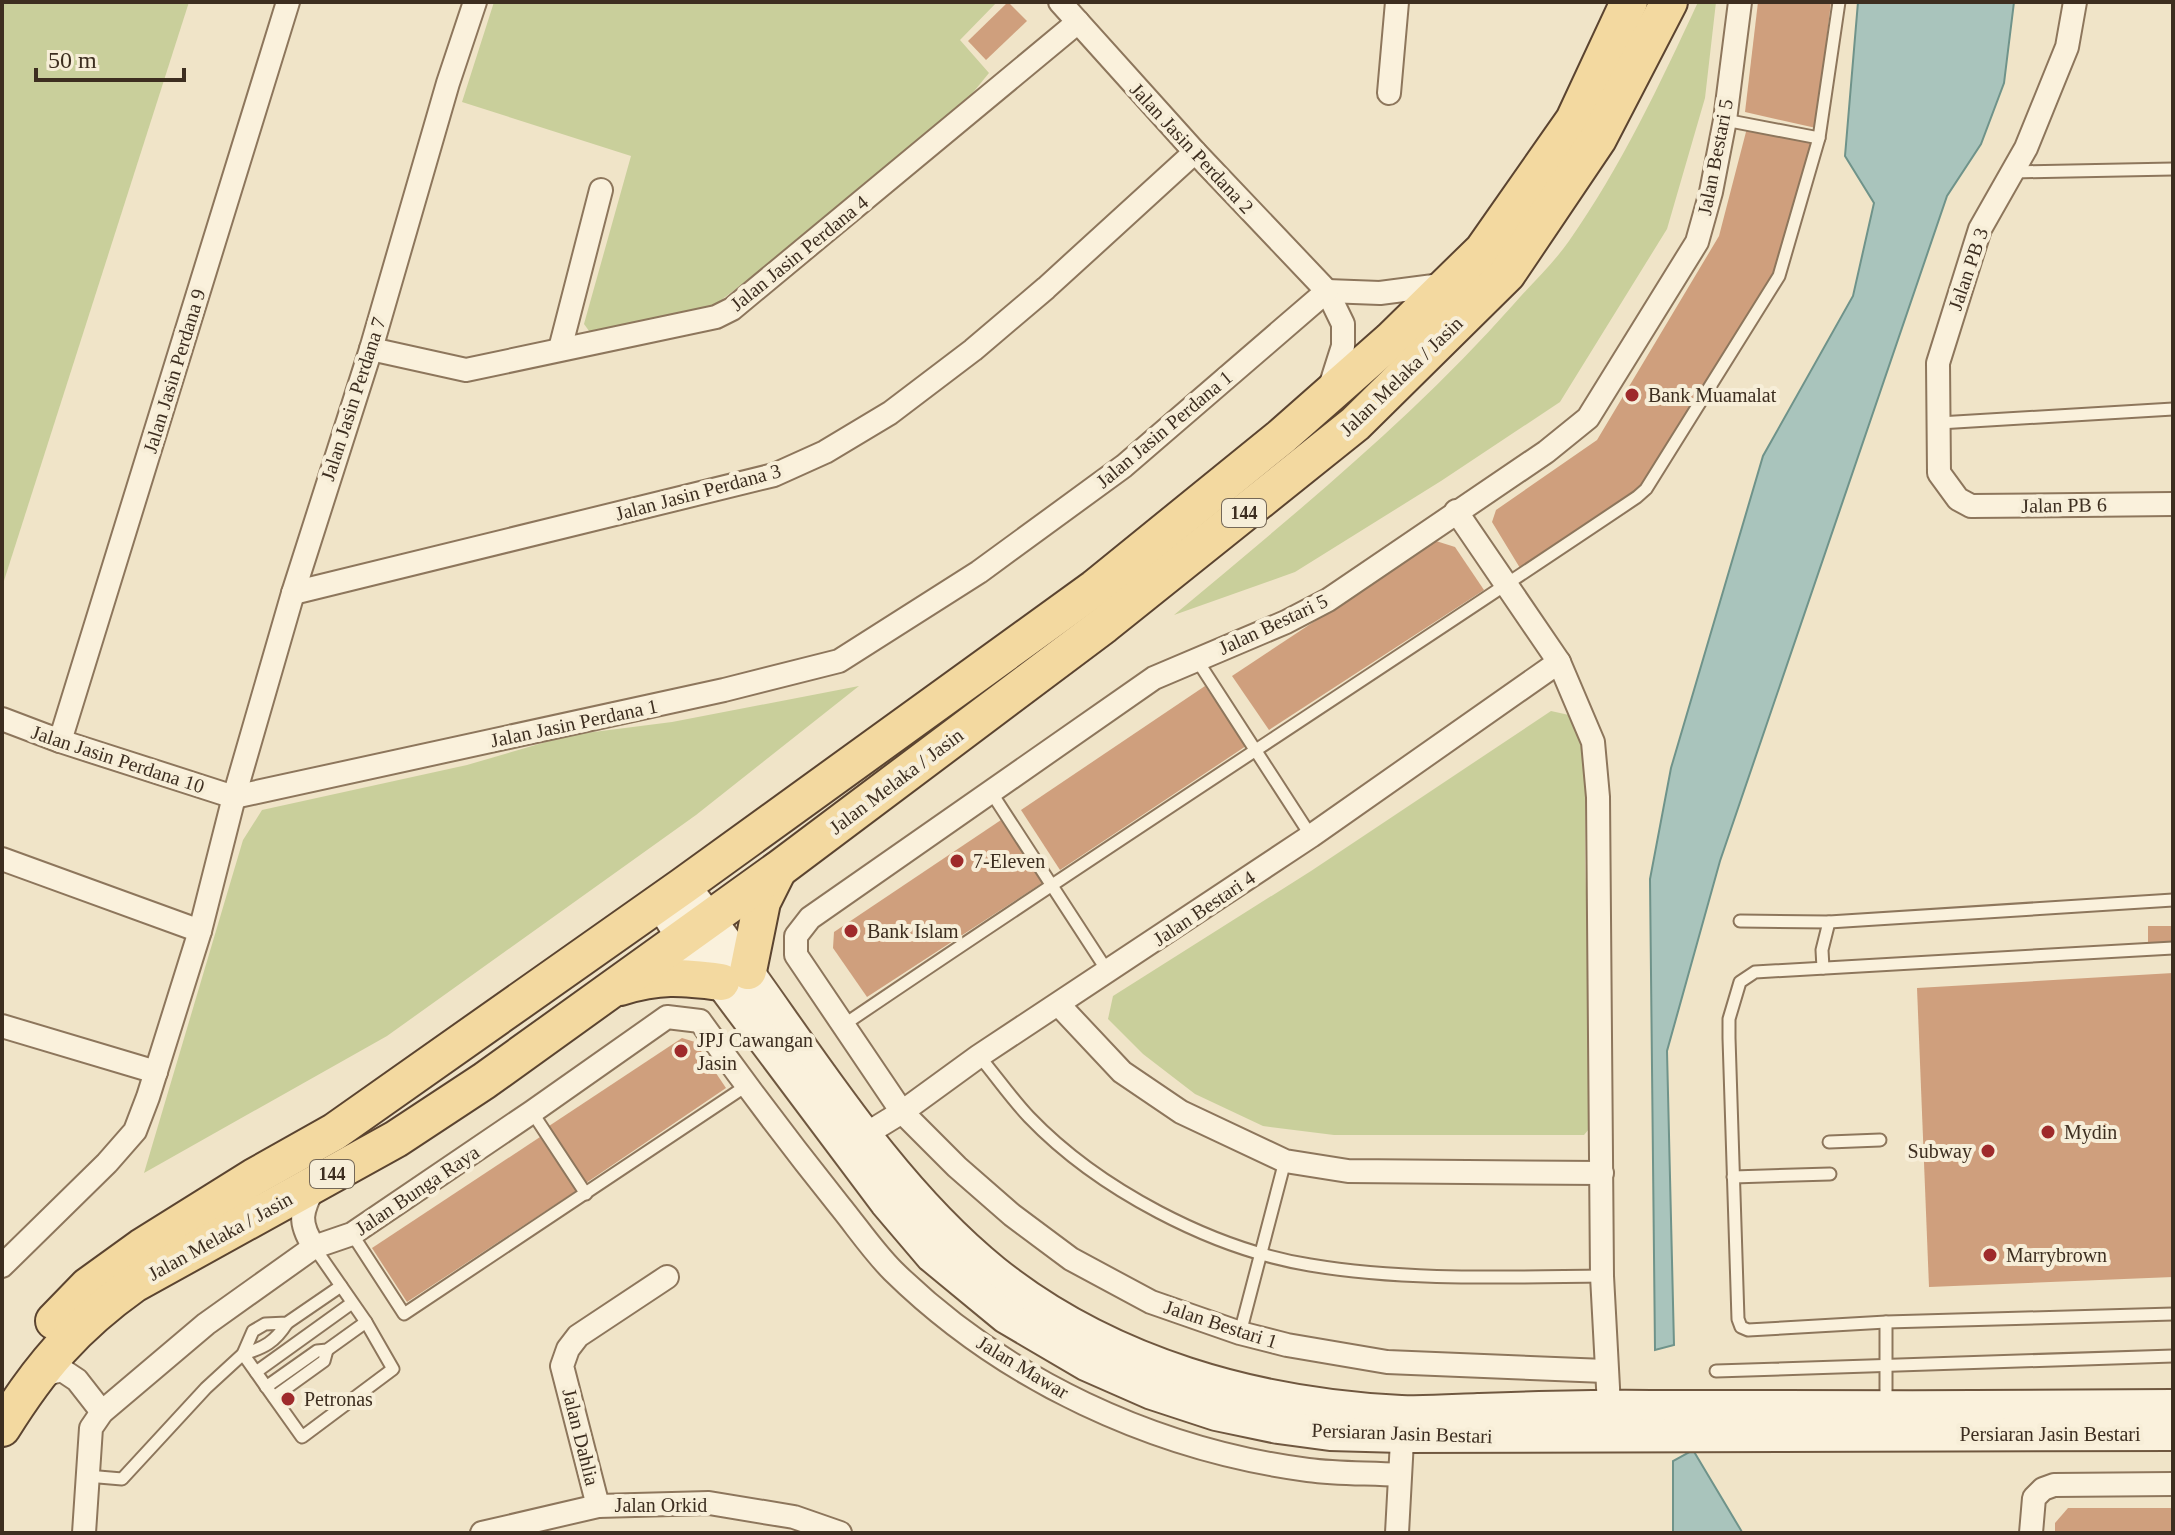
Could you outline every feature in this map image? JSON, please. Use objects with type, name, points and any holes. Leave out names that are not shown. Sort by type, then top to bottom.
[{"type":"main road","name":"Jalan Melaka / Jasin","points":[[2,1389],[53,1321],[88,1286],[216,1201],[334,1132],[671,894],[1095,588],[1326,397],[1483,250],[1574,120],[1629,2]]},
{"type":"main road","name":"Jalan Melaka / Jasin","points":[[2,1428],[38,1376],[76,1330],[134,1284],[396,1139],[434,1114],[779,869],[1104,625],[1355,424],[1507,274],[1598,139],[1669,2]]},
{"type":"main road","points":[[609,990],[650,978],[734,976],[762,902],[779,869]]},
{"type":"street","name":"Jalan Jasin Perdana 9","points":[[60,741],[288,2]]},
{"type":"street","name":"Jalan Jasin Perdana 7","points":[[234,797],[293,593],[371,349],[448,83],[475,2]]},
{"type":"street","name":"Jalan Jasin Perdana 2","points":[[1060,2],[1195,152],[1327,291],[1343,324],[1343,346],[1326,397]]},
{"type":"street","points":[[1389,93],[1397,2]]},
{"type":"street","name":"Jalan Bestari 5","points":[[902,1112],[796,955],[796,936],[810,918],[1154,678],[1286,622],[1328,600],[1546,452],[1588,418],[1697,242],[1711,192],[1725,120],[1740,2]]},
{"type":"street","name":"Jalan PB 3","points":[[1958,499],[1939,473],[1938,363],[1980,229],[2026,148],[2067,47],[2075,2]]},
{"type":"street","name":"Jalan Jasin Perdana 4","points":[[371,349],[466,370],[716,317],[732,309],[1078,22]]},
{"type":"street","name":"Jalan Jasin Perdana 3","points":[[293,593],[774,475],[825,452],[890,413],[973,350],[1195,152]]},
{"type":"street","points":[[560,349],[601,190]]},
{"type":"street","points":[[1327,291],[1380,293],[1451,283]]},
{"type":"street","name":"Jalan Jasin Perdana 1","points":[[234,797],[724,690],[839,661],[979,572],[1124,466],[1327,291]]},
{"type":"street","name":"Jalan PB 6","points":[[1958,499],[1971,506],[2173,504]]},
{"type":"street","points":[[1456,511],[1559,662],[1593,742],[1598,797],[1602,1276],[1609,1406]]},
{"type":"street","name":"Jalan Bestari 4","points":[[854,1142],[1311,836],[1559,662]]},
{"type":"street","name":"Jalan Jasin Perdana 10","points":[[2,719],[234,797]]},
{"type":"street","points":[[2,1266],[107,1163],[135,1131],[200,931],[234,797]]},
{"type":"street","points":[[2,859],[200,931]]},
{"type":"street","name":"Persiaran Jasin Bestari","points":[[671,894],[854,1142],[932,1256],[1006,1317],[1086,1364],[1152,1393],[1216,1414],[1330,1434],[1403,1424],[1609,1406],[2173,1406]]},
{"type":"street","points":[[1059,1005],[1122,1072],[1181,1112],[1285,1161],[1348,1171],[1602,1173]]},
{"type":"street","name":"Jalan Bunga Raya","points":[[84,1533],[91,1428],[102,1412],[206,1324],[314,1247],[352,1234],[667,1017],[700,1021],[746,1086]]},
{"type":"street","points":[[2,1026],[156,1072]]},
{"type":"street","name":"Jalan Mawar","points":[[746,1086],[892,1270],[964,1331],[1049,1386],[1133,1426],[1230,1455],[1309,1470],[1399,1475]]},
{"type":"street","name":"Jalan Bestari 1","points":[[902,1112],[957,1167],[1012,1215],[1071,1259],[1151,1302],[1240,1333],[1287,1345],[1387,1362],[1605,1371]]},
{"type":"street","points":[[314,1247],[304,1231],[302,1209],[317,1182]]},
{"type":"street","name":"Jalan Dahlia","points":[[598,1506],[562,1366],[568,1349],[578,1336],[667,1277]]},
{"type":"street","points":[[38,1376],[62,1370],[77,1380],[102,1412]]},
{"type":"street","points":[[1397,1533],[1403,1424]]},
{"type":"street","name":"Persiaran Jasin Bestari","points":[[1403,1424],[2173,1434]]},
{"type":"street","points":[[2031,1533],[2034,1498],[2043,1489],[2054,1485],[2173,1484]]},
{"type":"street","name":"Jalan Orkid","points":[[482,1533],[598,1506],[709,1503],[794,1517],[840,1533]]},
{"type":"lane","points":[[845,1024],[1646,489],[1779,276],[1819,138],[1839,2]]},
{"type":"lane","points":[[1725,120],[1819,138]]},
{"type":"lane","points":[[2012,172],[2173,169]]},
{"type":"lane","points":[[1939,423],[2173,409]]},
{"type":"lane","points":[[1197,660],[1311,836]]},
{"type":"lane","points":[[991,792],[1108,972]]},
{"type":"lane","points":[[1740,921],[1829,922],[2173,900]]},
{"type":"lane","points":[[1823,968],[1822,950],[1829,922]]},
{"type":"lane","points":[[2173,948],[1755,972],[1740,982],[1729,1028],[1738,1319],[1741,1327],[1748,1330],[1886,1322],[2173,1314]]},
{"type":"lane","points":[[979,1056],[1029,1117],[1071,1155],[1149,1207],[1194,1229],[1307,1264],[1357,1271],[1481,1278],[1602,1276]]},
{"type":"lane","points":[[352,1234],[404,1314],[746,1086]]},
{"type":"lane","points":[[532,1112],[586,1194]]},
{"type":"lane","points":[[1829,1142],[1880,1140]]},
{"type":"lane","points":[[1240,1333],[1285,1161]]},
{"type":"lane","points":[[1733,1177],[1830,1174]]},
{"type":"lane","points":[[243,1354],[302,1437],[393,1369],[366,1322],[314,1247]]},
{"type":"lane","points":[[243,1354],[264,1348],[277,1339],[287,1323],[341,1286]]},
{"type":"lane","points":[[256,1372],[352,1303]]},
{"type":"lane","points":[[270,1392],[324,1361],[327,1350],[366,1322]]},
{"type":"lane","points":[[1886,1322],[1886,1407]]},
{"type":"lane","points":[[86,1476],[122,1479],[206,1388],[243,1354],[253,1331],[265,1324],[287,1323]]},
{"type":"lane","points":[[1716,1371],[2173,1356]]},
{"type":"green space","points":[[2,2],[189,2],[2,587]]},
{"type":"green space","points":[[494,2],[997,2],[960,40],[989,73],[971,95],[848,204],[712,307],[592,335],[584,324],[631,156],[462,102]]},
{"type":"green space","points":[[1698,2],[1716,2],[1705,98],[1667,229],[1560,402],[1295,572],[1174,615],[1306,504],[1434,388],[1556,258],[1588,213],[1623,154]]},
{"type":"green space","points":[[859,686],[696,815],[387,1036],[144,1173],[243,840],[262,810],[467,765],[570,735],[672,722]]},
{"type":"green space","points":[[1551,711],[1569,715],[1585,740],[1585,863],[1594,1123],[1584,1135],[1334,1135],[1263,1126],[1195,1094],[1143,1054],[1108,1019],[1113,996],[1311,871]]},
{"type":"water","points":[[1858,2],[2014,2],[2004,83],[1981,144],[1947,196],[1720,861],[1667,1051],[1674,1345],[1655,1350],[1650,879],[1671,768],[1763,456],[1853,296],[1874,203],[1845,156]]},
{"type":"water","points":[[1693,1450],[1743,1533],[1673,1533],[1673,1461]]},
{"type":"building","points":[[1008,2],[1027,21],[986,60],[968,41]]},
{"type":"building","points":[[1758,2],[1831,2],[1816,128],[1745,112]]},
{"type":"building","points":[[1747,128],[1813,144],[1776,273],[1645,486],[1520,568],[1492,522],[1496,510],[1597,440],[1719,236]]},
{"type":"building","points":[[1436,541],[1455,547],[1484,590],[1269,730],[1232,676]]},
{"type":"building","points":[[1205,686],[1246,746],[1060,870],[1021,810]]},
{"type":"building","points":[[1001,820],[1042,883],[867,997],[833,948],[834,932]]},
{"type":"building","points":[[2148,926],[2173,926],[2173,944],[2148,945]]},
{"type":"building","name":"Mydin","points":[[2173,973],[2173,1277],[1929,1287],[1917,988]]},
{"type":"building","points":[[682,1038],[695,1042],[726,1088],[586,1183],[549,1126]]},
{"type":"building","points":[[540,1137],[576,1191],[407,1302],[372,1248]]},
{"type":"building","points":[[2068,1508],[2173,1508],[2173,1533],[2055,1533],[2055,1523]]},
{"type":"place","name":"Bank Muamalat","points":[[1632,395]]},
{"type":"place","name":"7-Eleven","points":[[957,861]]},
{"type":"place","name":"Bank Islam","points":[[851,931]]},
{"type":"place","name":"JPJ Cawangan Jasin","points":[[681,1051]]},
{"type":"place","name":"Mydin","points":[[2048,1132]]},
{"type":"place","name":"Subway","points":[[1988,1151]]},
{"type":"place","name":"Marrybrown","points":[[1990,1255]]},
{"type":"place","name":"Petronas","points":[[288,1399]]}]
